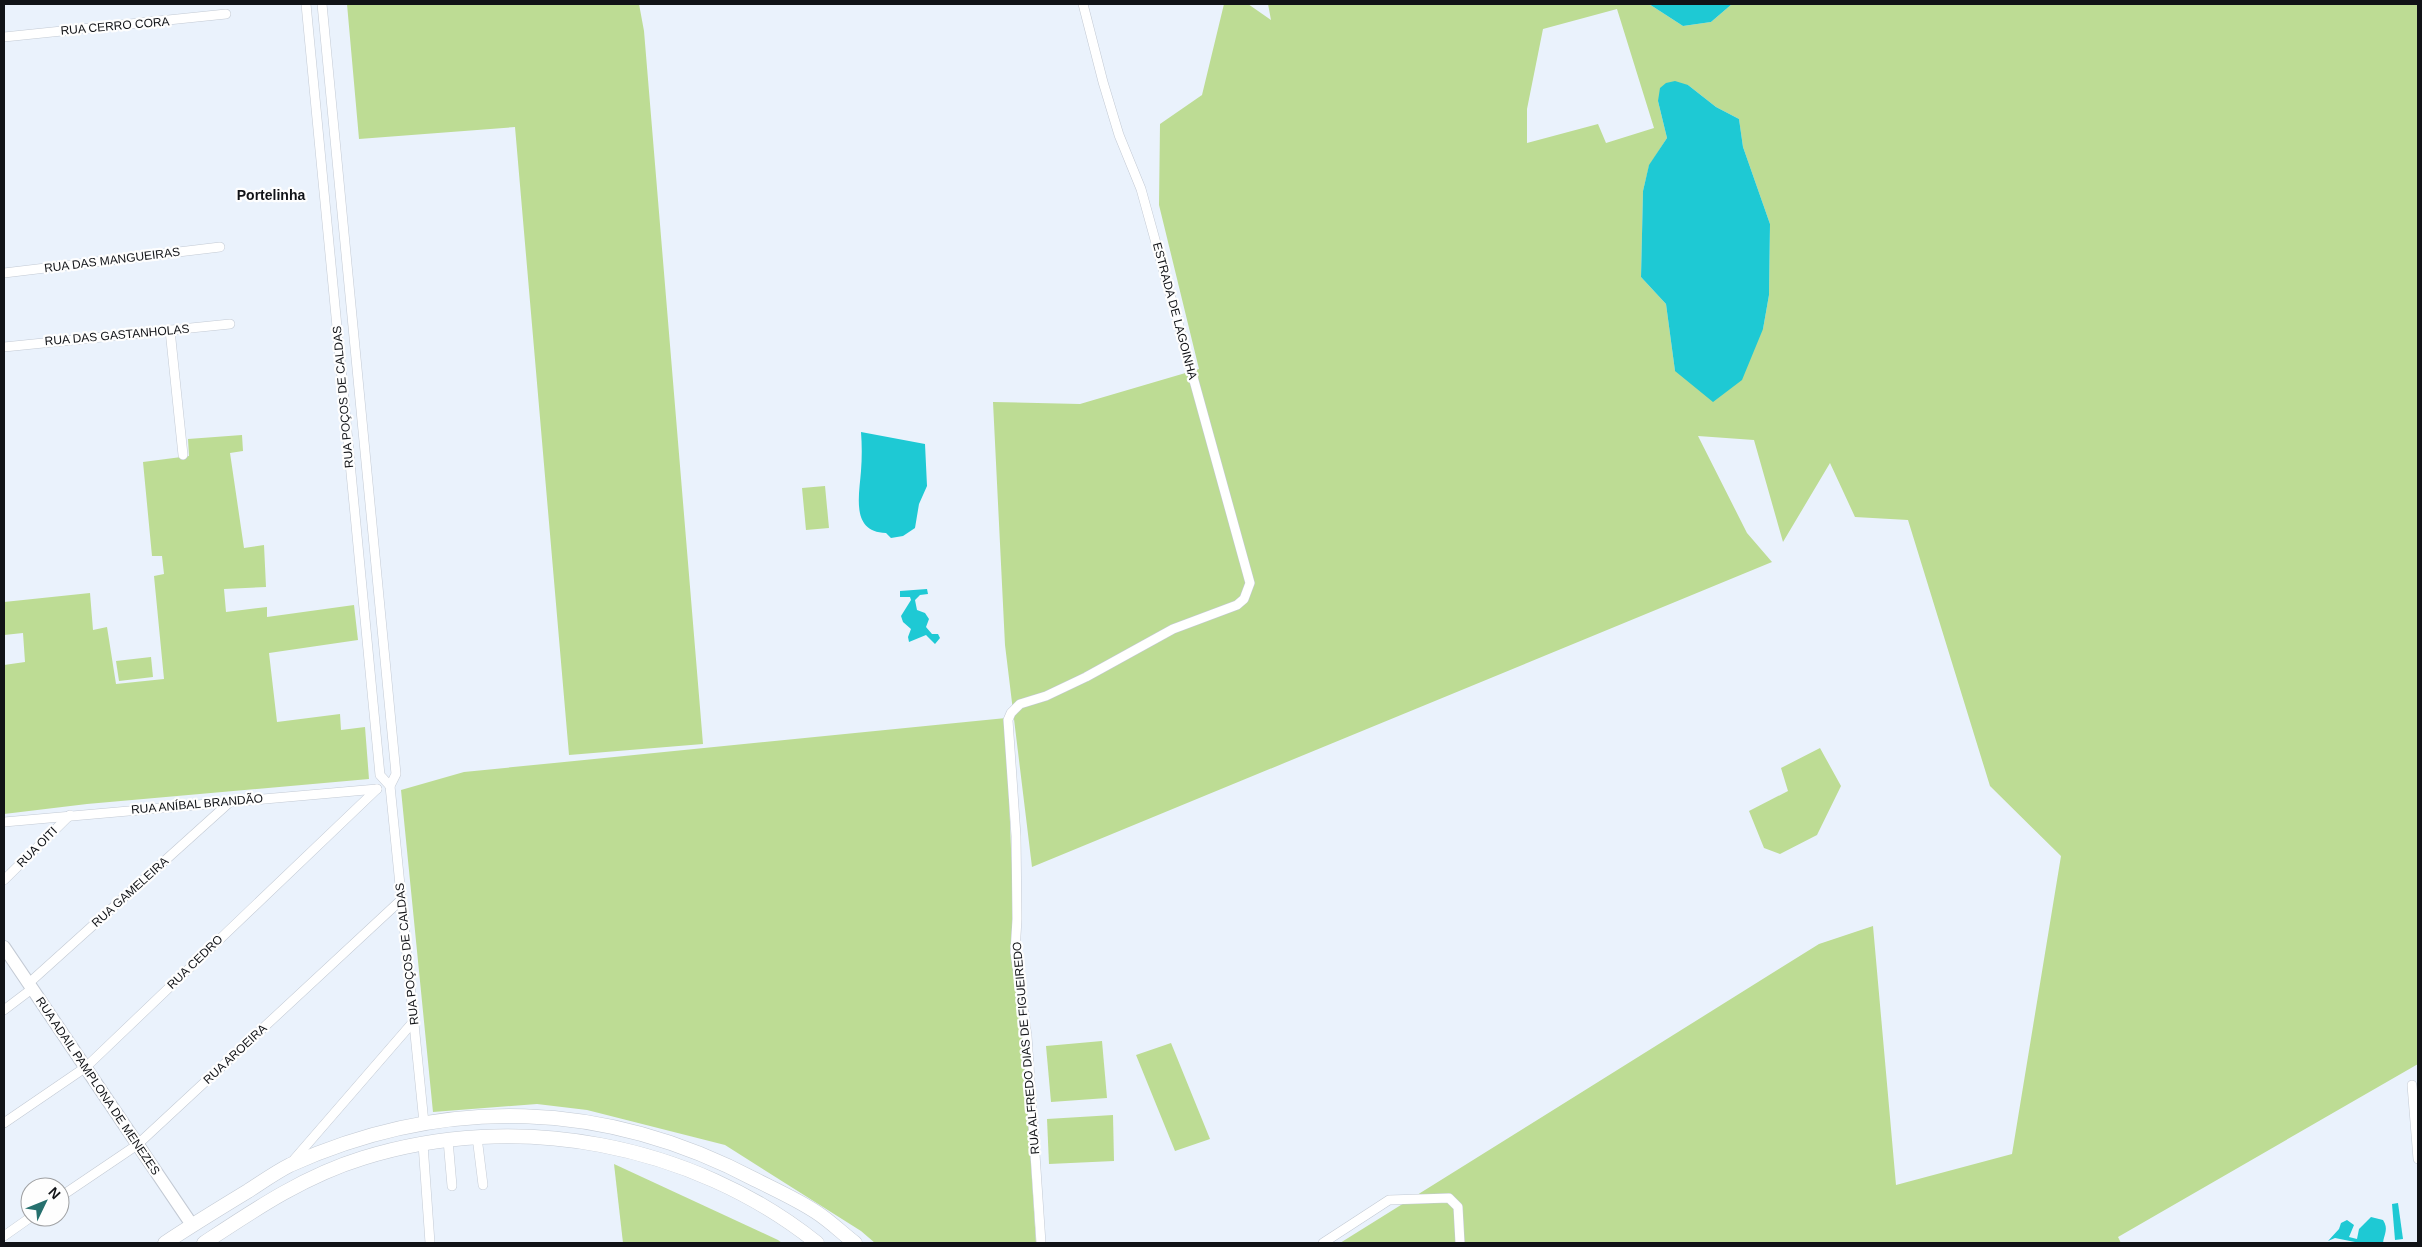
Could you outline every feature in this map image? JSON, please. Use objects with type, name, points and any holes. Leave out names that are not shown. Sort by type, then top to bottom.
[{"type":"main road","name":"RUA ADAIL PAMPLONA DE MENEZES","points":[[4,947],[192,1225]]},
{"type":"main road","points":[[522,1137],[526,1126],[523,1116]]},
{"type":"main road","points":[[165,1243],[289,1166],[360,1138],[424,1123],[468,1117],[523,1116],[606,1125],[651,1136],[719,1160],[816,1212],[854,1243]]},
{"type":"main road","points":[[540,1138],[536,1128],[542,1117]]},
{"type":"main road","points":[[204,1243],[265,1203],[306,1181],[362,1158],[448,1140],[477,1137],[522,1137],[602,1144],[636,1151],[687,1168],[732,1189],[770,1210],[817,1243]]},
{"type":"street","name":"RUA POÇOS DE CALDAS","points":[[306,4],[380,775],[390,786]]},
{"type":"street","name":"RUA POÇOS DE CALDAS","points":[[322,4],[396,774],[390,786],[424,1123]]},
{"type":"street","name":"ESTRADA DE LAGOINHA","points":[[1046,696],[1196,618],[1237,605],[1244,599],[1249,589],[1249,578],[1141,189],[1118,134],[1084,4]]},
{"type":"street","name":"RUA CERRO CORA","points":[[4,37],[226,14]]},
{"type":"street","name":"RUA DAS MANGUEIRAS","points":[[4,273],[220,247]]},
{"type":"street","name":"RUA DAS GASTANHOLAS","points":[[4,347],[230,324]]},
{"type":"street","points":[[170,330],[183,455]]},
{"type":"street","name":"RUA ALFREDO DIAS DE FIGUEIREDO","points":[[1041,1243],[1030,1063],[1015,952],[1017,919],[1016,836],[1008,720],[1011,713],[1020,704],[1046,696]]},
{"type":"street","name":"RUA ANÍBAL BRANDÃO","points":[[4,822],[377,789],[390,786]]},
{"type":"street","name":"RUA CEDRO","points":[[4,1123],[86,1067],[377,789]]},
{"type":"street","name":"RUA GAMELEIRA","points":[[4,1010],[232,801]]},
{"type":"street","name":"RUA OITI","points":[[4,880],[70,815]]},
{"type":"street","name":"RUA AROEIRA","points":[[70,1190],[137,1145],[401,900]]},
{"type":"street","points":[[289,1166],[414,1021]]},
{"type":"street","points":[[2412,1085],[2418,1159]]},
{"type":"street","points":[[477,1137],[483,1185]]},
{"type":"street","points":[[448,1140],[452,1186]]},
{"type":"street","points":[[423,1144],[430,1243]]},
{"type":"street","points":[[1323,1243],[1389,1200],[1449,1198],[1458,1207],[1460,1243]]},
{"type":"street","points":[[4,1236],[20,1225]]},
{"type":"green space","points":[[347,4],[639,4],[644,31],[703,744],[569,755],[515,127],[359,139]]},
{"type":"green space","points":[[1224,4],[1248,4],[1271,20],[1268,4],[1649,4],[1683,26],[1711,22],[1732,4],[2418,4],[2418,1064],[2118,1237],[2121,1243],[1340,1243],[1819,944],[1873,926],[1896,1185],[2012,1154],[2061,856],[1990,786],[1908,520],[1855,517],[1830,463],[1783,542],[1754,440],[1698,436],[1747,533],[1772,562],[1032,867],[1005,645],[993,402],[1080,404],[1199,369],[1159,205],[1160,124],[1202,95]],"holes":[[[1617,9],[1654,128],[1606,143],[1598,124],[1527,143],[1527,109],[1543,29]],[[1688,85],[1716,107],[1739,119],[1743,147],[1770,224],[1769,295],[1763,329],[1675,371],[1666,304],[1641,277],[1643,191],[1649,166],[1667,138],[1658,101]]]},
{"type":"green space","points":[[242,435],[243,451],[230,453],[244,548],[264,545],[266,587],[224,589],[226,612],[267,607],[267,617],[354,605],[358,640],[269,653],[277,722],[340,714],[341,730],[365,727],[369,779],[87,804],[4,814],[4,665],[25,662],[23,633],[4,635],[4,602],[90,593],[93,630],[107,627],[116,684],[164,679],[154,576],[164,574],[162,556],[152,556],[143,462],[189,456],[188,439]]},
{"type":"green space","points":[[825,486],[829,528],[806,530],[802,488]]},
{"type":"green space","points":[[151,657],[153,677],[119,681],[116,661]]},
{"type":"green space","points":[[1006,718],[1011,848],[1036,1243],[875,1243],[861,1231],[725,1145],[587,1110],[537,1104],[433,1112],[401,790],[464,772]]},
{"type":"green space","points":[[1820,748],[1841,786],[1817,835],[1780,854],[1764,848],[1749,811],[1788,791],[1781,768]]},
{"type":"green space","points":[[1102,1041],[1107,1098],[1051,1102],[1046,1046]]},
{"type":"green space","points":[[1171,1043],[1210,1139],[1175,1151],[1136,1055]]},
{"type":"green space","points":[[1113,1115],[1114,1161],[1049,1164],[1047,1119]]},
{"type":"green space","points":[[614,1164],[778,1240],[782,1243],[623,1243]]},
{"type":"water","points":[[1649,4],[1732,4],[1711,22],[1683,26]]},
{"type":"water","points":[[1675,81],[1688,85],[1716,107],[1739,119],[1743,147],[1770,224],[1769,295],[1763,329],[1742,380],[1713,402],[1675,371],[1666,304],[1641,277],[1643,191],[1649,165],[1667,138],[1658,101],[1660,88],[1666,83]]},
{"type":"water","points":[[861,432],[925,444],[927,486],[919,504],[915,528],[903,536],[891,538],[886,533],[867,527],[862,520],[859,502],[862,461]]},
{"type":"water","points":[[927,589],[928,594],[920,595],[915,600],[917,610],[925,613],[929,619],[926,627],[932,634],[938,634],[940,638],[935,644],[926,635],[909,642],[908,637],[911,629],[903,622],[901,616],[911,600],[910,597],[900,597],[900,591]]},
{"type":"water","points":[[2398,1203],[2403,1239],[2395,1240],[2392,1204]]},
{"type":"water","points":[[2371,1217],[2383,1220],[2385,1223],[2386,1229],[2383,1243],[2360,1243],[2335,1238],[2328,1241],[2339,1229],[2341,1223],[2347,1220],[2354,1225],[2349,1237],[2357,1239],[2359,1229]]},
{"type":"district","name":"Portelinha","points":[[271,195]]}]
